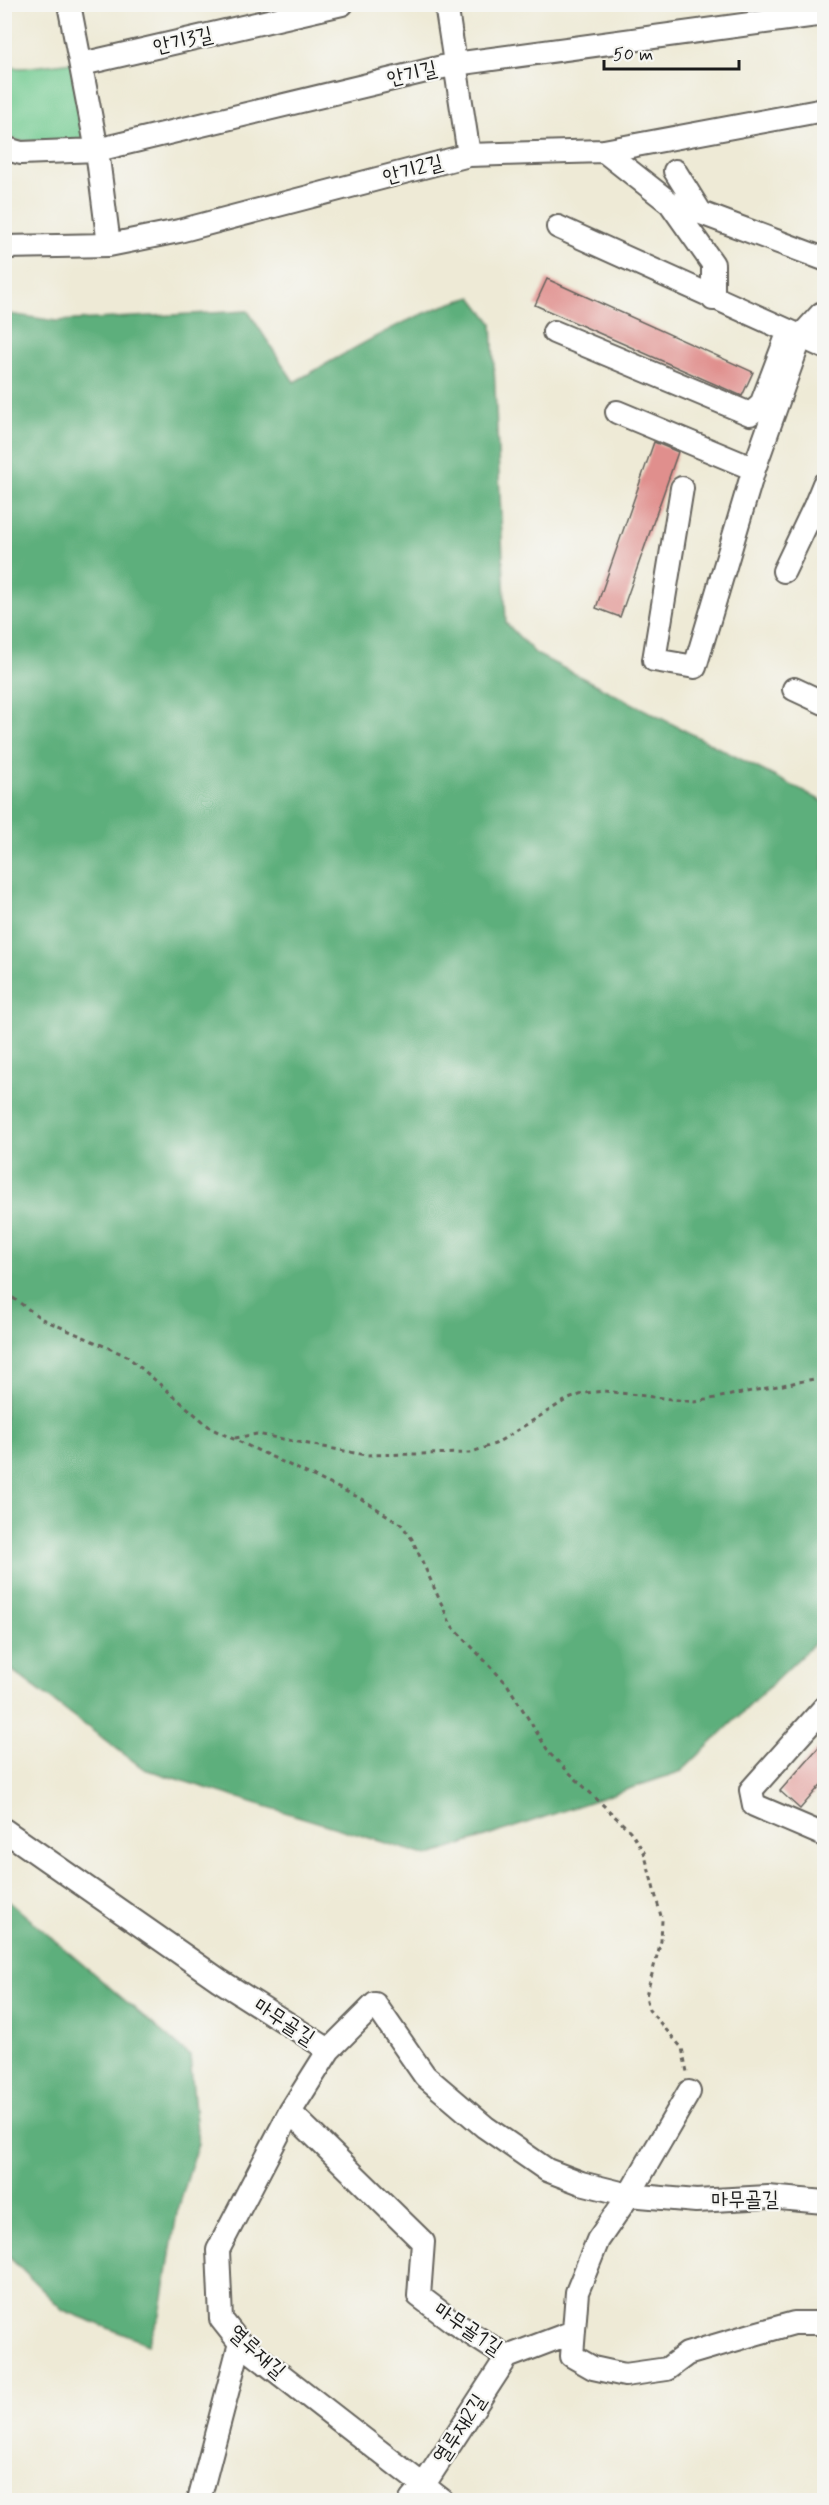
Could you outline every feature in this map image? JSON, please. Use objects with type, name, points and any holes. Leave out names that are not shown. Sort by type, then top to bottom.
[{"type":"street","points":[[69,4],[97,150],[109,245]]},
{"type":"street","name":"안기3길","points":[[82,64],[342,4]]},
{"type":"street","points":[[446,4],[469,155]]},
{"type":"street","name":"안기길","points":[[4,148],[21,153],[97,150],[454,64],[819,12]]},
{"type":"street","name":"안기2길","points":[[4,247],[109,245],[179,231],[469,155],[604,151],[825,110]]},
{"type":"street","points":[[604,151],[670,203],[712,264],[713,299]]},
{"type":"street","points":[[675,171],[701,213],[825,259]]},
{"type":"street","points":[[558,227],[713,299],[825,347]]},
{"type":"street","points":[[554,332],[750,414],[761,405],[795,334],[821,314],[825,315]]},
{"type":"street","points":[[682,488],[654,660],[695,667],[795,334]]},
{"type":"street","points":[[617,412],[754,469]]},
{"type":"street","points":[[784,571],[820,508],[825,484]]},
{"type":"street","points":[[794,689],[825,703]]},
{"type":"street","points":[[825,1708],[751,1790],[754,1804],[825,1835]]},
{"type":"street","name":"마무골길","points":[[4,1830],[219,1980],[329,2050],[375,2004],[425,2076],[484,2127],[547,2170],[581,2183],[629,2195],[696,2201],[768,2197],[825,2202]]},
{"type":"street","name":"열루재길","points":[[329,2050],[290,2112],[218,2250],[221,2319],[240,2343],[417,2493],[442,2500]]},
{"type":"street","points":[[688,2092],[629,2195],[598,2240],[577,2292],[573,2356],[593,2368],[625,2374],[667,2370],[687,2354],[794,2323],[825,2323]]},
{"type":"street","name":"마무골1길","points":[[290,2112],[423,2242],[419,2296],[456,2324],[507,2356],[573,2332]]},
{"type":"street","points":[[199,2500],[240,2343]]},
{"type":"street","name":"열루재2길","points":[[417,2493],[507,2356]]},
{"type":"path","points":[[4,1296],[13,1298],[42,1319],[128,1356],[212,1429],[360,1497],[401,1524],[412,1539],[451,1624],[507,1684],[550,1754],[630,1831],[644,1852],[662,1920],[661,1941],[646,1996],[649,2010],[682,2048],[687,2064],[688,2092]]},
{"type":"path","points":[[234,1438],[257,1434],[365,1455],[469,1453],[495,1444],[566,1400],[585,1393],[604,1391],[695,1402],[825,1377]]},
{"type":"green space","points":[[74,62],[87,137],[81,141],[19,141],[5,137],[4,67],[23,68]]},
{"type":"green space","points":[[472,297],[492,323],[506,623],[536,654],[824,802],[824,1634],[682,1771],[428,1856],[144,1769],[5,1665],[4,313],[56,321],[248,311],[294,382],[403,323]]},
{"type":"green space","points":[[5,1898],[190,2056],[198,2144],[177,2213],[160,2315],[148,2344],[63,2310],[8,2256],[5,2248]]},
{"type":"building","points":[[547,279],[753,372],[742,396],[535,305]]},
{"type":"building","points":[[654,442],[678,452],[620,617],[596,608]]},
{"type":"building","points":[[825,1740],[825,1780],[800,1809],[780,1791]]}]
